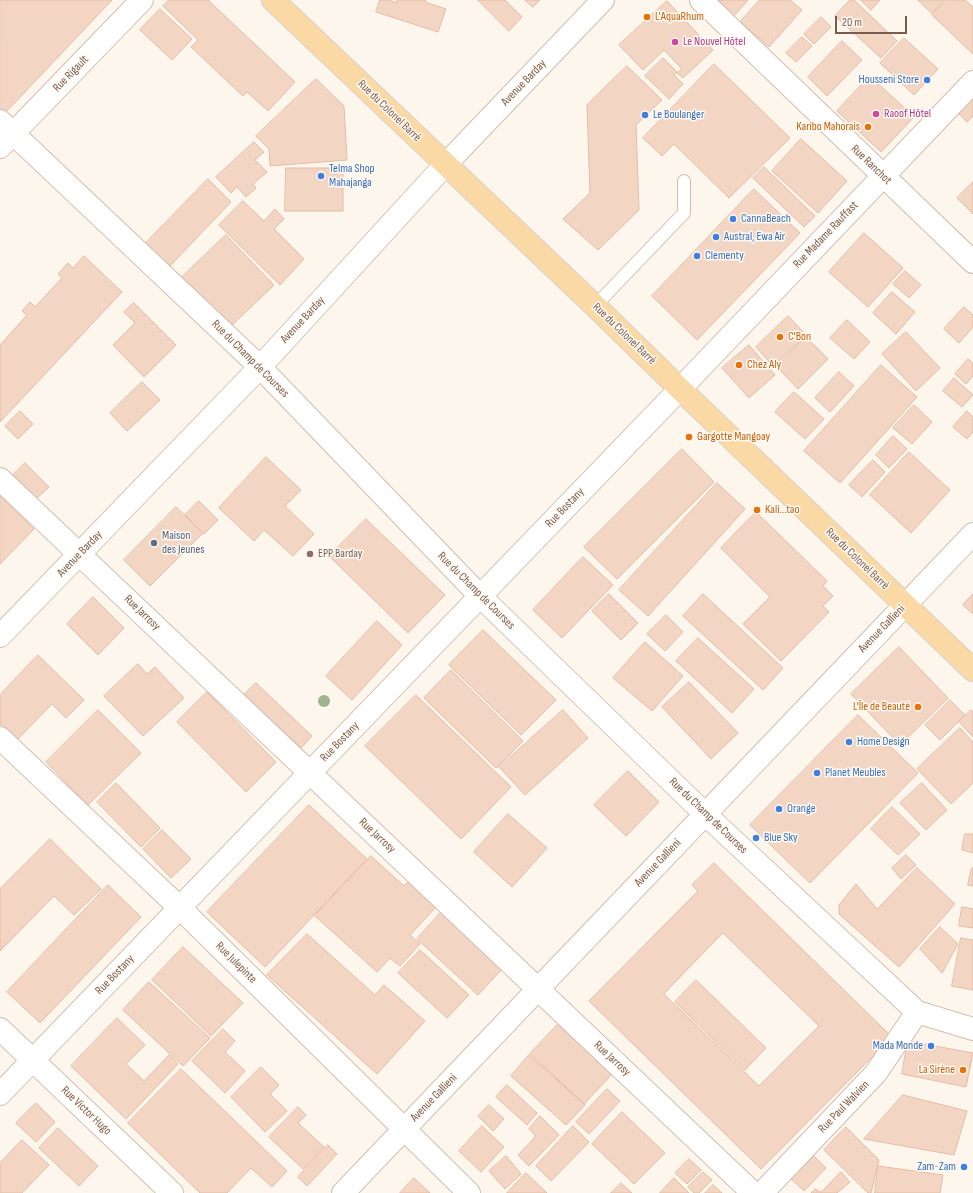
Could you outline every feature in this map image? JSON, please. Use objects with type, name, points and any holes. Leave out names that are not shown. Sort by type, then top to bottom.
[{"type":"main road","name":"Rue du Colonel Barré","points":[[273,0],[595,306],[973,670]]},
{"type":"street","name":"Rue Rigault","points":[[4,134],[142,0]]},
{"type":"street","name":"Avenue Barday","points":[[0,636],[260,367],[445,165],[603,0]]},
{"type":"street","name":"Rue Ranchot","points":[[701,0],[973,262]]},
{"type":"street","name":"Rue Madame Rauffast","points":[[680,389],[973,82]]},
{"type":"street","name":"Rue du Champ de Courses","points":[[4,134],[260,367],[480,596],[705,814],[917,1012],[973,1029]]},
{"type":"street","name":"Rue Bostany","points":[[0,1094],[680,389]]},
{"type":"street","name":"Rue Jarrosy","points":[[0,479],[754,1193]]},
{"type":"street","name":"Avenue Gallieni","points":[[342,1193],[973,534]]},
{"type":"street","name":"Rue Julepinte","points":[[0,738],[180,908],[468,1193]]},
{"type":"street","name":"Rue Paul Walvien","points":[[762,1193],[876,1073],[917,1012]]},
{"type":"street","name":"Rue Victor Hugo","points":[[0,1029],[172,1193]]},
{"type":"lane","points":[[595,306],[684,213],[684,181]]},
{"type":"building","points":[[0,0],[112,0],[5,113],[0,109]]},
{"type":"building","points":[[169,0],[208,0],[295,82],[268,111],[247,92],[243,96],[191,47],[198,40],[163,6]]},
{"type":"building","points":[[380,0],[389,0],[397,3],[397,0],[426,0],[425,2],[446,9],[438,32],[376,12]]},
{"type":"building","points":[[478,0],[505,0],[522,17],[509,31]]},
{"type":"building","points":[[525,0],[540,0],[533,7]]},
{"type":"building","points":[[715,0],[748,0],[733,17]]},
{"type":"building","points":[[760,0],[790,0],[802,10],[769,47],[740,22]]},
{"type":"building","points":[[850,0],[854,0],[897,41],[881,58],[835,16]]},
{"type":"building","points":[[861,0],[880,0],[871,10]]},
{"type":"building","points":[[918,0],[944,0],[932,13]]},
{"type":"building","points":[[946,0],[965,0],[973,7],[973,54],[932,15]]},
{"type":"building","points":[[667,1],[713,50],[683,78],[677,73],[682,69],[664,50],[643,70],[619,45]]},
{"type":"building","points":[[160,9],[192,39],[172,60],[140,30]]},
{"type":"building","points":[[821,17],[831,27],[814,44],[804,34]]},
{"type":"building","points":[[802,37],[812,46],[796,62],[786,53]]},
{"type":"building","points":[[904,38],[938,69],[914,95],[880,63]]},
{"type":"building","points":[[842,41],[862,60],[827,96],[808,77]]},
{"type":"building","points":[[663,58],[677,72],[674,75],[683,84],[669,99],[645,76]]},
{"type":"building","points":[[714,64],[790,138],[729,198],[674,144],[662,156],[643,138]]},
{"type":"building","points":[[627,66],[662,100],[636,125],[639,210],[598,250],[563,219],[590,193],[587,105]]},
{"type":"building","name":"Raoof Hôtel","points":[[870,76],[914,117],[881,152],[837,111]]},
{"type":"building","points":[[316,79],[344,106],[347,160],[270,166],[269,149],[256,136]]},
{"type":"building","points":[[973,97],[973,116],[967,122],[958,113]]},
{"type":"building","points":[[801,139],[847,181],[818,213],[772,171]]},
{"type":"building","points":[[254,142],[264,152],[255,160],[267,172],[253,184],[256,188],[246,197],[237,187],[231,193],[216,177]]},
{"type":"building","points":[[764,167],[815,216],[804,227],[753,178]]},
{"type":"building","points":[[286,168],[343,168],[343,211],[285,211]]},
{"type":"building","points":[[208,179],[231,202],[169,267],[145,244]]},
{"type":"building","points":[[973,182],[973,214],[957,198]]},
{"type":"building","points":[[754,189],[800,233],[697,340],[652,296]]},
{"type":"building","points":[[243,201],[264,221],[275,209],[284,219],[274,229],[304,259],[280,285],[219,225]]},
{"type":"building","points":[[864,233],[903,268],[868,307],[829,272]]},
{"type":"building","points":[[226,235],[274,285],[230,327],[182,277]]},
{"type":"building","points":[[84,256],[122,292],[0,422],[0,345],[27,315],[22,311],[30,302],[35,307],[62,278],[58,274],[68,263],[73,268]]},
{"type":"building","points":[[905,271],[921,285],[909,298],[893,284]]},
{"type":"building","points":[[892,292],[915,312],[896,334],[873,313]]},
{"type":"building","points":[[134,303],[176,345],[144,377],[113,345],[135,323],[124,312]]},
{"type":"building","points":[[964,307],[973,315],[973,327],[959,343],[944,329]]},
{"type":"building","points":[[788,316],[806,335],[773,366],[756,347]]},
{"type":"building","points":[[847,320],[870,342],[854,359],[830,338]]},
{"type":"building","points":[[906,332],[940,368],[916,391],[882,354]]},
{"type":"building","points":[[806,337],[828,359],[798,389],[776,366]]},
{"type":"building","points":[[749,345],[775,375],[749,398],[722,368]]},
{"type":"building","points":[[968,359],[973,363],[973,376],[966,384],[955,374]]},
{"type":"building","points":[[881,365],[917,397],[840,483],[804,451]]},
{"type":"building","points":[[839,372],[854,386],[830,412],[815,398]]},
{"type":"building","points":[[954,378],[973,395],[962,407],[943,391]]},
{"type":"building","points":[[142,382],[160,400],[127,431],[110,413]]},
{"type":"building","points":[[794,392],[824,419],[805,439],[775,412]]},
{"type":"building","points":[[914,405],[932,422],[912,444],[893,428]]},
{"type":"building","points":[[20,411],[33,424],[18,439],[5,426]]},
{"type":"building","points":[[967,411],[973,417],[973,432],[967,439],[953,427]]},
{"type":"building","points":[[893,436],[907,449],[889,468],[876,455]]},
{"type":"building","points":[[682,449],[714,482],[617,579],[584,547]]},
{"type":"building","points":[[909,452],[950,490],[911,533],[870,495]]},
{"type":"building","points":[[266,457],[301,490],[285,506],[314,534],[293,556],[264,530],[254,541],[219,508]]},
{"type":"building","points":[[873,460],[885,472],[862,497],[849,485]]},
{"type":"building","points":[[25,463],[49,487],[36,499],[13,475]]},
{"type":"building","points":[[717,483],[745,509],[648,616],[619,590]]},
{"type":"building","points":[[0,496],[34,529],[0,564]]},
{"type":"building","points":[[199,501],[218,520],[204,534],[185,515]]},
{"type":"building","points":[[176,507],[203,533],[150,586],[124,560]]},
{"type":"building","points":[[756,512],[827,581],[823,586],[833,596],[823,606],[829,612],[781,661],[743,624],[770,597],[721,548]]},
{"type":"building","points":[[366,519],[445,595],[408,633],[329,556]]},
{"type":"building","points":[[583,557],[613,585],[562,638],[533,610]]},
{"type":"building","points":[[609,594],[638,623],[621,640],[592,611]]},
{"type":"building","points":[[703,594],[783,668],[763,690],[683,616]]},
{"type":"building","points":[[973,594],[973,614],[963,605]]},
{"type":"building","points":[[93,597],[124,628],[98,655],[67,624]]},
{"type":"building","points":[[666,615],[683,632],[665,651],[647,634]]},
{"type":"building","points":[[377,621],[402,645],[352,700],[326,676]]},
{"type":"building","points":[[483,630],[556,700],[521,735],[449,665]]},
{"type":"building","points":[[698,638],[754,689],[732,713],[676,661]]},
{"type":"building","points":[[645,642],[683,676],[652,711],[613,678]]},
{"type":"building","points":[[899,647],[948,698],[900,745],[851,694]]},
{"type":"building","points":[[38,655],[84,700],[66,718],[52,704],[17,740],[0,724],[0,695]]},
{"type":"building","points":[[138,664],[147,674],[155,667],[184,698],[143,736],[104,696]]},
{"type":"building","points":[[451,670],[523,741],[496,768],[424,698]]},
{"type":"building","points":[[689,682],[738,733],[711,759],[662,707]]},
{"type":"building","points":[[256,683],[312,736],[301,748],[244,695]]},
{"type":"building","points":[[207,692],[276,762],[246,792],[177,722]]},
{"type":"building","points":[[416,695],[511,787],[461,839],[365,746]]},
{"type":"building","points":[[950,700],[965,715],[940,740],[925,725]]},
{"type":"building","points":[[98,710],[141,753],[88,805],[46,762]]},
{"type":"building","points":[[563,710],[588,738],[525,795],[499,767]]},
{"type":"building","points":[[971,710],[973,712],[973,737],[959,722]]},
{"type":"building","points":[[858,715],[918,773],[810,883],[750,825]]},
{"type":"building","points":[[960,728],[973,742],[973,783],[951,804],[917,769]]},
{"type":"building","points":[[628,771],[659,802],[626,836],[594,805]]},
{"type":"building","points":[[116,783],[160,828],[141,847],[97,802]]},
{"type":"building","points":[[922,783],[947,810],[926,830],[900,803]]},
{"type":"building","points":[[309,805],[367,859],[265,967],[207,912]]},
{"type":"building","points":[[892,807],[920,834],[898,855],[871,829]]},
{"type":"building","points":[[508,814],[547,848],[512,887],[474,852]]},
{"type":"building","points":[[162,830],[191,859],[171,878],[143,849]]},
{"type":"building","points":[[965,834],[973,834],[973,853],[962,850]]},
{"type":"building","points":[[50,839],[101,889],[74,915],[54,896],[0,951],[0,889]]},
{"type":"building","points":[[906,855],[916,865],[901,879],[892,868]]},
{"type":"building","points":[[371,856],[404,886],[409,881],[437,906],[410,935],[420,944],[400,966],[390,958],[377,972],[315,916]]},
{"type":"building","points":[[714,863],[892,1037],[761,1169],[589,1001],[698,891],[692,885]],"holes":[[[723,933],[819,1026],[759,1086],[664,994]]]},
{"type":"building","points":[[917,868],[955,904],[899,967],[839,914],[839,905],[856,884],[877,909]]},
{"type":"building","points":[[973,868],[973,886],[968,885]]},
{"type":"building","points":[[108,885],[141,917],[40,1023],[7,992]]},
{"type":"building","points":[[962,907],[973,909],[973,928],[959,926]]},
{"type":"building","points":[[443,910],[505,966],[478,995],[417,939]]},
{"type":"building","points":[[940,927],[958,944],[942,973],[920,949]]},
{"type":"building","points":[[307,934],[375,995],[384,985],[425,1021],[377,1074],[267,975]]},
{"type":"building","points":[[961,938],[973,940],[973,990],[952,986]]},
{"type":"building","points":[[183,947],[243,1003],[211,1036],[152,980]]},
{"type":"building","points":[[420,950],[469,995],[447,1018],[398,973]]},
{"type":"building","points":[[696,980],[766,1048],[745,1070],[675,1002]]},
{"type":"building","points":[[149,982],[210,1038],[183,1066],[123,1010]]},
{"type":"building","points":[[117,1018],[145,1045],[126,1064],[144,1081],[169,1055],[178,1064],[126,1119],[71,1066]]},
{"type":"building","points":[[560,1022],[614,1072],[584,1104],[530,1054]]},
{"type":"building","points":[[223,1029],[235,1041],[225,1052],[245,1071],[225,1093],[192,1061]]},
{"type":"building","points":[[908,1041],[973,1053],[966,1087],[902,1074]]},
{"type":"building","points":[[529,1055],[585,1105],[566,1125],[511,1076]]},
{"type":"building","points":[[261,1067],[279,1085],[270,1094],[287,1111],[265,1132],[231,1097]]},
{"type":"building","points":[[181,1069],[287,1171],[272,1187],[251,1168],[227,1193],[200,1193],[128,1123]]},
{"type":"building","points":[[507,1085],[537,1113],[527,1125],[496,1097]]},
{"type":"building","points":[[607,1089],[620,1101],[589,1134],[576,1122]]},
{"type":"building","points":[[903,1095],[967,1111],[954,1155],[864,1139]]},
{"type":"building","points":[[36,1103],[55,1122],[36,1142],[16,1123]]},
{"type":"building","points":[[489,1105],[504,1119],[493,1131],[478,1116]]},
{"type":"building","points":[[298,1107],[306,1115],[298,1123],[324,1147],[303,1169],[269,1137]]},
{"type":"building","points":[[622,1112],[665,1153],[634,1184],[592,1144]]},
{"type":"building","points":[[540,1116],[559,1135],[529,1166],[518,1155],[536,1136],[529,1129]]},
{"type":"building","points":[[482,1126],[504,1147],[481,1172],[459,1151]]},
{"type":"building","points":[[573,1126],[589,1142],[551,1181],[536,1166]]},
{"type":"building","points":[[846,1127],[879,1160],[871,1193],[868,1193],[824,1150]]},
{"type":"building","points":[[58,1128],[98,1166],[79,1186],[39,1148]]},
{"type":"building","points":[[22,1140],[49,1165],[22,1193],[0,1193],[0,1163]]},
{"type":"building","points":[[328,1145],[337,1154],[307,1186],[298,1177]]},
{"type":"building","points":[[810,1152],[826,1168],[804,1191],[788,1176]]},
{"type":"building","points":[[506,1156],[521,1174],[505,1189],[489,1171]]},
{"type":"building","points":[[689,1159],[701,1170],[687,1184],[675,1173]]},
{"type":"building","points":[[878,1166],[943,1175],[940,1193],[875,1193]]},
{"type":"building","points":[[703,1172],[712,1180],[699,1193],[694,1193],[688,1187]]},
{"type":"building","points":[[841,1172],[850,1182],[837,1193],[811,1193],[815,1189],[821,1192]]},
{"type":"building","points":[[526,1173],[547,1193],[507,1193]]},
{"type":"building","points":[[414,1178],[430,1193],[400,1193]]},
{"type":"building","points":[[674,1178],[689,1193],[660,1193]]},
{"type":"building","points":[[621,1183],[632,1193],[611,1193]]},
{"type":"building","points":[[713,1185],[722,1193],[705,1193]]},
{"type":"place","name":"L'AquaRhum","points":[[647,17]]},
{"type":"place","name":"Le Nouvel Hôtel","points":[[675,42]]},
{"type":"place","name":"Housseni Store","points":[[927,80]]},
{"type":"place","name":"Raoof Hôtel","points":[[876,114]]},
{"type":"place","name":"Le Boulanger","points":[[645,115]]},
{"type":"place","name":"Karibo Mahorais","points":[[868,127]]},
{"type":"place","name":"Telma Shop Mahajanga","points":[[321,176]]},
{"type":"place","name":"CannaBeach","points":[[733,219]]},
{"type":"place","name":"Austral, Ewa Air","points":[[716,237]]},
{"type":"place","name":"Clementy","points":[[697,256]]},
{"type":"place","name":"C'Bon","points":[[780,337]]},
{"type":"place","name":"Chez Aly","points":[[739,365]]},
{"type":"place","name":"Gargotte Mangoay","points":[[689,437]]},
{"type":"place","name":"Kali...tao","points":[[757,510]]},
{"type":"place","name":"Maison des Jeunes","points":[[154,543]]},
{"type":"place","name":"EPP Barday","points":[[310,554]]},
{"type":"place","name":"L'Île de Beauté","points":[[918,707]]},
{"type":"place","name":"Home Design","points":[[849,742]]},
{"type":"place","name":"Planet Meubles","points":[[817,773]]},
{"type":"place","name":"Orange","points":[[779,809]]},
{"type":"place","name":"Blue Sky","points":[[756,838]]},
{"type":"place","name":"Mada Monde","points":[[931,1046]]},
{"type":"place","name":"La Sirène","points":[[963,1070]]},
{"type":"place","name":"Zam-Zam","points":[[964,1167]]}]
